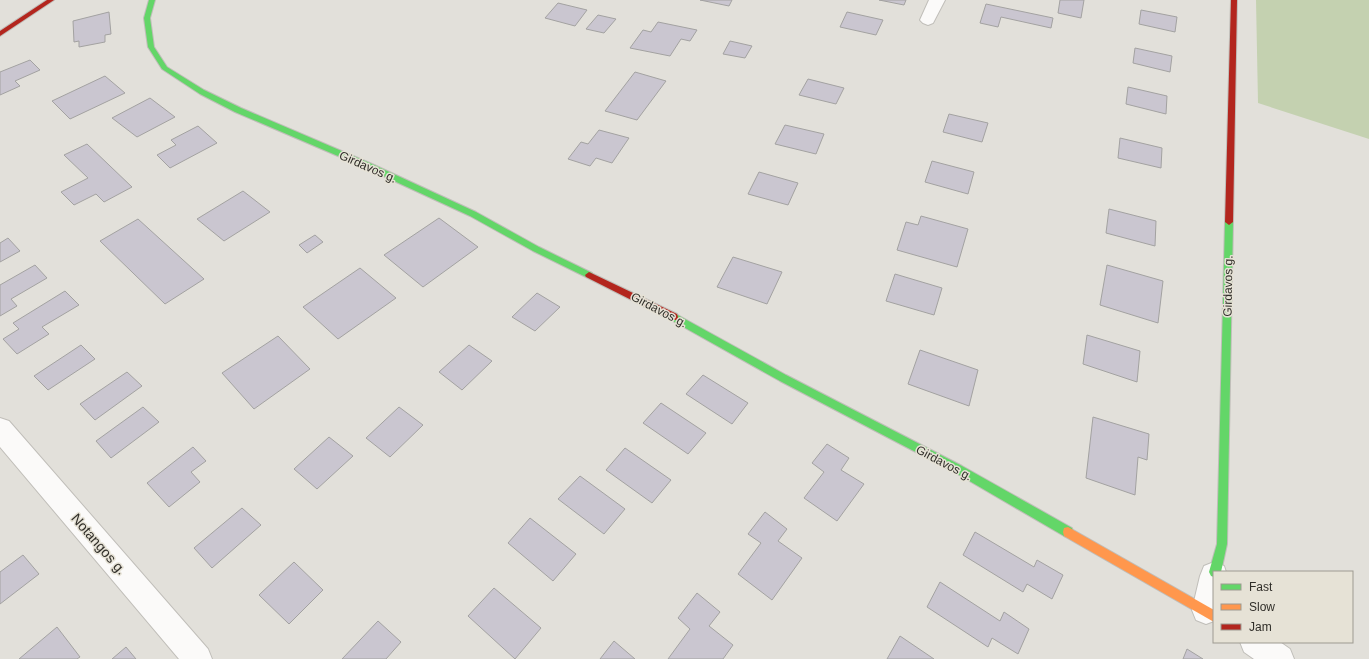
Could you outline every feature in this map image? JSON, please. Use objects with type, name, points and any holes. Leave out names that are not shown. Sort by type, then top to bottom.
[{"type":"street","points":[[0,34],[51,0]]},
{"type":"street","name":"Girdavos g.","points":[[152,0],[147,18],[151,47],[164,68],[202,92],[244,113],[369,166],[473,214],[536,248],[661,310],[784,378],[958,469],[1210,613],[1213,585]]},
{"type":"street","points":[[928,20],[937,0]]},
{"type":"street","name":"Girdavos g.","points":[[1215,571],[1222,544],[1234,0]]},
{"type":"street","name":"Notangos g.","points":[[0,429],[198,659]]},
{"type":"street","points":[[1256,643],[1280,659]]},
{"type":"green space","points":[[1256,0],[1369,0],[1369,139],[1258,103]]},
{"type":"building","points":[[700,0],[732,0],[729,6]]},
{"type":"building","points":[[879,0],[906,0],[904,5]]},
{"type":"building","points":[[1060,0],[1084,0],[1081,18],[1058,13]]},
{"type":"building","points":[[558,3],[587,10],[575,26],[545,18]]},
{"type":"building","points":[[986,4],[1053,18],[1051,28],[1001,17],[998,27],[980,23]]},
{"type":"building","points":[[1141,10],[1177,17],[1175,32],[1139,24]]},
{"type":"building","points":[[109,12],[111,34],[105,35],[105,42],[79,47],[79,41],[74,42],[73,21]]},
{"type":"building","points":[[847,12],[883,20],[876,35],[840,27]]},
{"type":"building","points":[[598,15],[616,19],[604,33],[586,29]]},
{"type":"building","points":[[658,22],[697,30],[690,41],[681,39],[670,56],[630,48],[643,30],[651,32]]},
{"type":"building","points":[[730,41],[752,46],[745,58],[723,54]]},
{"type":"building","points":[[1135,48],[1172,56],[1170,72],[1133,63]]},
{"type":"building","points":[[30,60],[40,70],[15,81],[20,86],[0,95],[0,72]]},
{"type":"building","points":[[635,72],[666,81],[637,120],[605,111]]},
{"type":"building","points":[[105,76],[125,93],[70,119],[52,101]]},
{"type":"building","points":[[808,79],[844,88],[836,104],[799,95]]},
{"type":"building","points":[[1128,87],[1167,96],[1166,114],[1126,104]]},
{"type":"building","points":[[150,98],[175,117],[137,137],[112,118]]},
{"type":"building","points":[[949,114],[988,123],[982,142],[943,132]]},
{"type":"building","points":[[785,125],[824,134],[816,154],[775,144]]},
{"type":"building","points":[[198,126],[217,143],[170,168],[157,155],[176,145],[171,140]]},
{"type":"building","points":[[599,130],[629,138],[612,163],[596,158],[590,166],[568,159],[581,142],[588,144]]},
{"type":"building","points":[[1120,138],[1162,148],[1161,168],[1118,158]]},
{"type":"building","points":[[87,144],[132,187],[104,202],[96,194],[74,205],[61,192],[88,178],[64,155]]},
{"type":"building","points":[[932,161],[974,172],[968,194],[925,182]]},
{"type":"building","points":[[759,172],[798,183],[788,205],[748,194]]},
{"type":"building","points":[[243,191],[270,212],[224,241],[197,219]]},
{"type":"building","points":[[1109,209],[1156,221],[1155,246],[1106,233]]},
{"type":"building","points":[[921,216],[968,229],[957,267],[897,250],[906,222],[918,225]]},
{"type":"building","points":[[439,218],[478,247],[423,287],[384,255]]},
{"type":"building","points":[[138,219],[204,279],[165,304],[100,241]]},
{"type":"building","points":[[315,235],[323,242],[307,253],[299,245]]},
{"type":"building","points":[[8,238],[20,251],[0,262],[0,243]]},
{"type":"building","points":[[733,257],[782,272],[767,304],[717,287]]},
{"type":"building","points":[[35,265],[47,278],[11,299],[17,306],[0,316],[0,285]]},
{"type":"building","points":[[1107,265],[1163,281],[1158,323],[1100,305]]},
{"type":"building","points":[[360,268],[396,298],[338,339],[303,307]]},
{"type":"building","points":[[895,274],[942,288],[934,315],[886,301]]},
{"type":"building","points":[[65,291],[79,305],[42,327],[49,334],[17,354],[3,339],[19,329],[13,323]]},
{"type":"building","points":[[537,293],[560,307],[535,331],[512,317]]},
{"type":"building","points":[[1087,335],[1140,351],[1137,382],[1083,364]]},
{"type":"building","points":[[278,336],[310,369],[254,409],[222,373]]},
{"type":"building","points":[[81,345],[95,359],[48,390],[34,376]]},
{"type":"building","points":[[469,345],[492,361],[462,390],[439,372]]},
{"type":"building","points":[[920,350],[978,370],[969,406],[908,384]]},
{"type":"building","points":[[127,372],[142,386],[95,420],[80,404]]},
{"type":"building","points":[[703,375],[748,403],[732,424],[686,394]]},
{"type":"building","points":[[661,403],[706,433],[688,454],[643,423]]},
{"type":"building","points":[[143,407],[159,422],[111,458],[96,441]]},
{"type":"building","points":[[399,407],[423,425],[390,457],[366,438]]},
{"type":"building","points":[[1093,417],[1149,434],[1147,460],[1138,457],[1135,495],[1086,478]]},
{"type":"building","points":[[329,437],[353,456],[317,489],[294,469]]},
{"type":"building","points":[[827,444],[849,458],[841,470],[864,484],[837,521],[804,498],[824,472],[812,463]]},
{"type":"building","points":[[193,447],[206,461],[191,472],[200,482],[169,507],[147,483]]},
{"type":"building","points":[[625,448],[671,480],[652,503],[606,470]]},
{"type":"building","points":[[580,476],[625,509],[604,534],[558,499]]},
{"type":"building","points":[[242,508],[261,525],[212,568],[194,548]]},
{"type":"building","points":[[765,512],[787,529],[778,541],[802,558],[772,600],[738,574],[761,543],[748,534]]},
{"type":"building","points":[[530,518],[576,554],[553,581],[508,543]]},
{"type":"building","points":[[975,532],[1034,567],[1037,560],[1063,575],[1052,599],[1027,584],[1023,592],[963,555]]},
{"type":"building","points":[[23,555],[39,574],[0,604],[0,572]]},
{"type":"building","points":[[294,562],[323,590],[289,624],[259,595]]},
{"type":"building","points":[[940,582],[1000,621],[1004,612],[1029,629],[1018,654],[992,638],[988,647],[927,607]]},
{"type":"building","points":[[494,588],[541,628],[515,659],[468,616]]},
{"type":"building","points":[[697,593],[720,612],[709,626],[733,645],[723,659],[668,659],[690,629],[678,618]]},
{"type":"building","points":[[378,621],[401,642],[386,659],[342,659]]},
{"type":"building","points":[[57,627],[80,657],[77,659],[19,659]]},
{"type":"building","points":[[900,636],[934,659],[887,659]]},
{"type":"building","points":[[614,641],[635,659],[600,659]]},
{"type":"building","points":[[126,647],[136,659],[112,659]]},
{"type":"building","points":[[1187,649],[1203,659],[1183,659]]},
{"type":"traffic: fast","points":[[152,0],[147,18],[151,47],[164,68],[202,92],[238,110],[369,166],[473,214],[536,249],[589,275]]},
{"type":"traffic: fast","points":[[1215,571],[1222,544],[1229,222]]},
{"type":"traffic: fast","points":[[674,317],[783,378],[958,469],[1068,532]]},
{"type":"traffic: slow","points":[[1068,532],[1213,615]]},
{"type":"traffic: jam","points":[[0,34],[51,0]]},
{"type":"traffic: jam","points":[[1229,222],[1234,0]]},
{"type":"traffic: jam","points":[[589,275],[674,317]]}]
